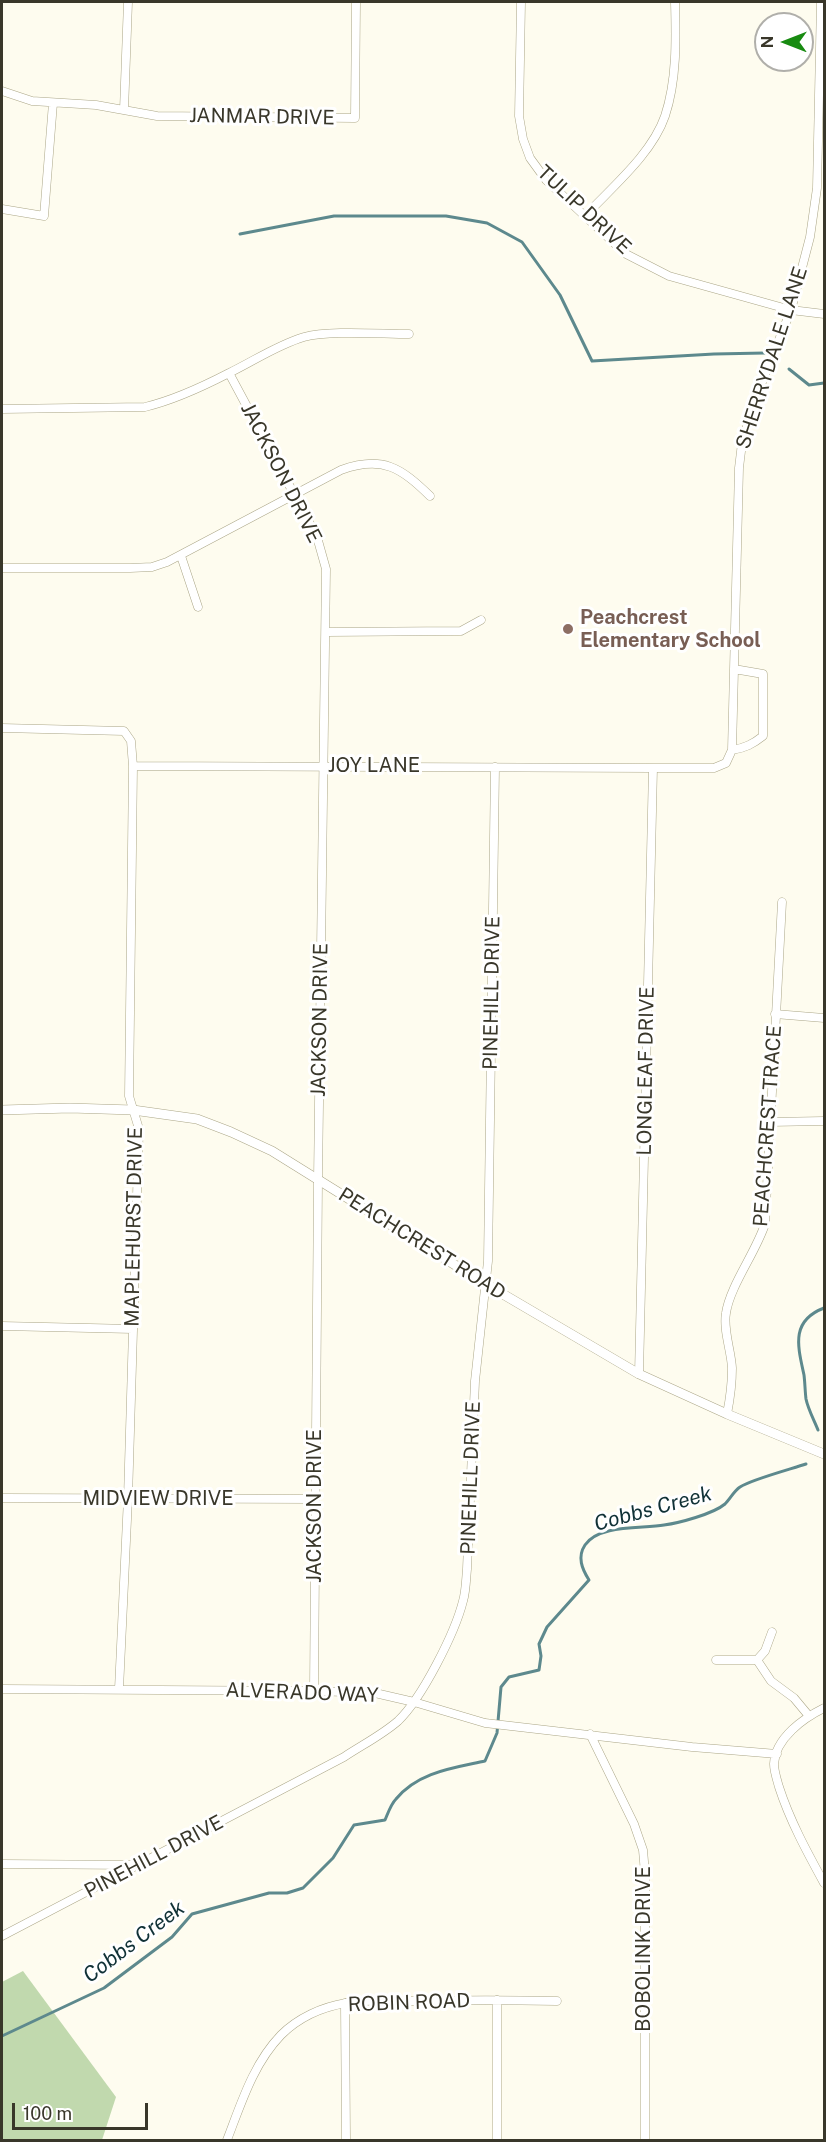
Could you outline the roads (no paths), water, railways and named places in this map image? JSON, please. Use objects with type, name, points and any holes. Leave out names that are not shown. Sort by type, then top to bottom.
[{"type":"street","points":[[2,92],[32,101],[96,105],[124,110],[128,2]]},
{"type":"street","name":"JANMAR DRIVE","points":[[124,110],[157,116],[356,118],[356,2]]},
{"type":"street","name":"TULIP DRIVE","points":[[521,2],[519,116],[523,140],[530,158],[546,180],[626,254],[669,276],[791,310],[825,314]]},
{"type":"street","points":[[585,216],[634,165],[664,116],[672,81],[676,34],[675,2]]},
{"type":"street","name":"SHERRYDALE LANE","points":[[732,750],[739,468],[742,443],[754,402],[791,310],[810,237],[817,189],[821,2]]},
{"type":"street","points":[[2,209],[44,216],[53,103]]},
{"type":"street","points":[[2,409],[145,407],[168,402],[273,349],[305,337],[326,334],[409,334]]},
{"type":"street","name":"JACKSON DRIVE","points":[[229,373],[316,537],[326,569],[314,1690]]},
{"type":"street","points":[[2,568],[152,567],[181,556],[341,470],[370,463],[386,464],[401,470],[430,496]]},
{"type":"street","points":[[181,556],[198,607]]},
{"type":"street","points":[[326,632],[461,631],[481,620]]},
{"type":"street","name":"JOY LANE","points":[[133,766],[714,768],[726,763],[732,750],[753,744],[763,736],[764,674],[734,669]]},
{"type":"street","points":[[2,728],[124,731],[131,741],[133,766]]},
{"type":"street","name":"MAPLEHURST DRIVE","points":[[119,1689],[128,1498],[139,1129],[129,1096],[133,766]]},
{"type":"street","name":"PINEHILL DRIVE","points":[[2,1936],[344,1757],[398,1721],[414,1702],[450,1638],[464,1599],[475,1381],[488,1261],[495,767]]},
{"type":"street","name":"LONGLEAF DRIVE","points":[[639,1374],[653,768]]},
{"type":"street","name":"PEACHCREST TRACE","points":[[727,1414],[731,1396],[732,1368],[725,1316],[728,1301],[760,1240],[765,1224],[783,902]]},
{"type":"street","points":[[775,1014],[825,1018]]},
{"type":"street","name":"PEACHCREST ROAD","points":[[2,1110],[70,1108],[133,1110],[197,1119],[231,1132],[272,1151],[484,1282],[639,1374],[727,1414],[825,1454]]},
{"type":"street","points":[[770,1122],[825,1121]]},
{"type":"street","points":[[2,1326],[133,1329]]},
{"type":"street","name":"MIDVIEW DRIVE","points":[[2,1498],[315,1499]]},
{"type":"street","points":[[716,1660],[757,1660],[765,1651],[772,1632]]},
{"type":"street","points":[[757,1660],[771,1681],[794,1698],[809,1716]]},
{"type":"street","name":"ALVERADO WAY","points":[[2,1689],[314,1690],[375,1693],[485,1723],[692,1747],[777,1754]]},
{"type":"street","points":[[825,1708],[809,1716],[786,1735],[774,1764],[784,1804],[796,1833],[825,1883]]},
{"type":"street","name":"BOBOLINK DRIVE","points":[[590,1734],[634,1824],[643,1850],[645,1874],[645,2140]]},
{"type":"street","points":[[2,1864],[137,1865]]},
{"type":"street","points":[[497,2000],[497,2140]]},
{"type":"street","name":"ROBIN ROAD","points":[[227,2140],[248,2087],[264,2055],[297,2021],[314,2013],[345,2003],[557,2001]]},
{"type":"street","points":[[345,2003],[346,2140]]},
{"type":"waterway","points":[[240,234],[334,216],[446,216],[487,223],[522,242],[560,295],[592,361],[765,353]]},
{"type":"waterway","points":[[789,369],[809,385],[824,383]]},
{"type":"waterway","name":"Cobbs Creek","points":[[818,1430],[806,1399],[799,1336],[806,1320],[813,1313],[824,1308]]},
{"type":"waterway","name":"Cobbs Creek","points":[[2,2036],[104,1988],[172,1937],[192,1914],[269,1893],[287,1893],[303,1888],[333,1858],[354,1825],[385,1820],[396,1799],[425,1777],[485,1761],[497,1733],[501,1687],[509,1677],[539,1670],[541,1656],[539,1644],[547,1627],[589,1580],[583,1567],[581,1554],[585,1545],[592,1538],[610,1530],[670,1524],[704,1515],[720,1508],[745,1484],[806,1464]]},
{"type":"place","name":"Peachcrest Elementary School","points":[[568,629]]}]
